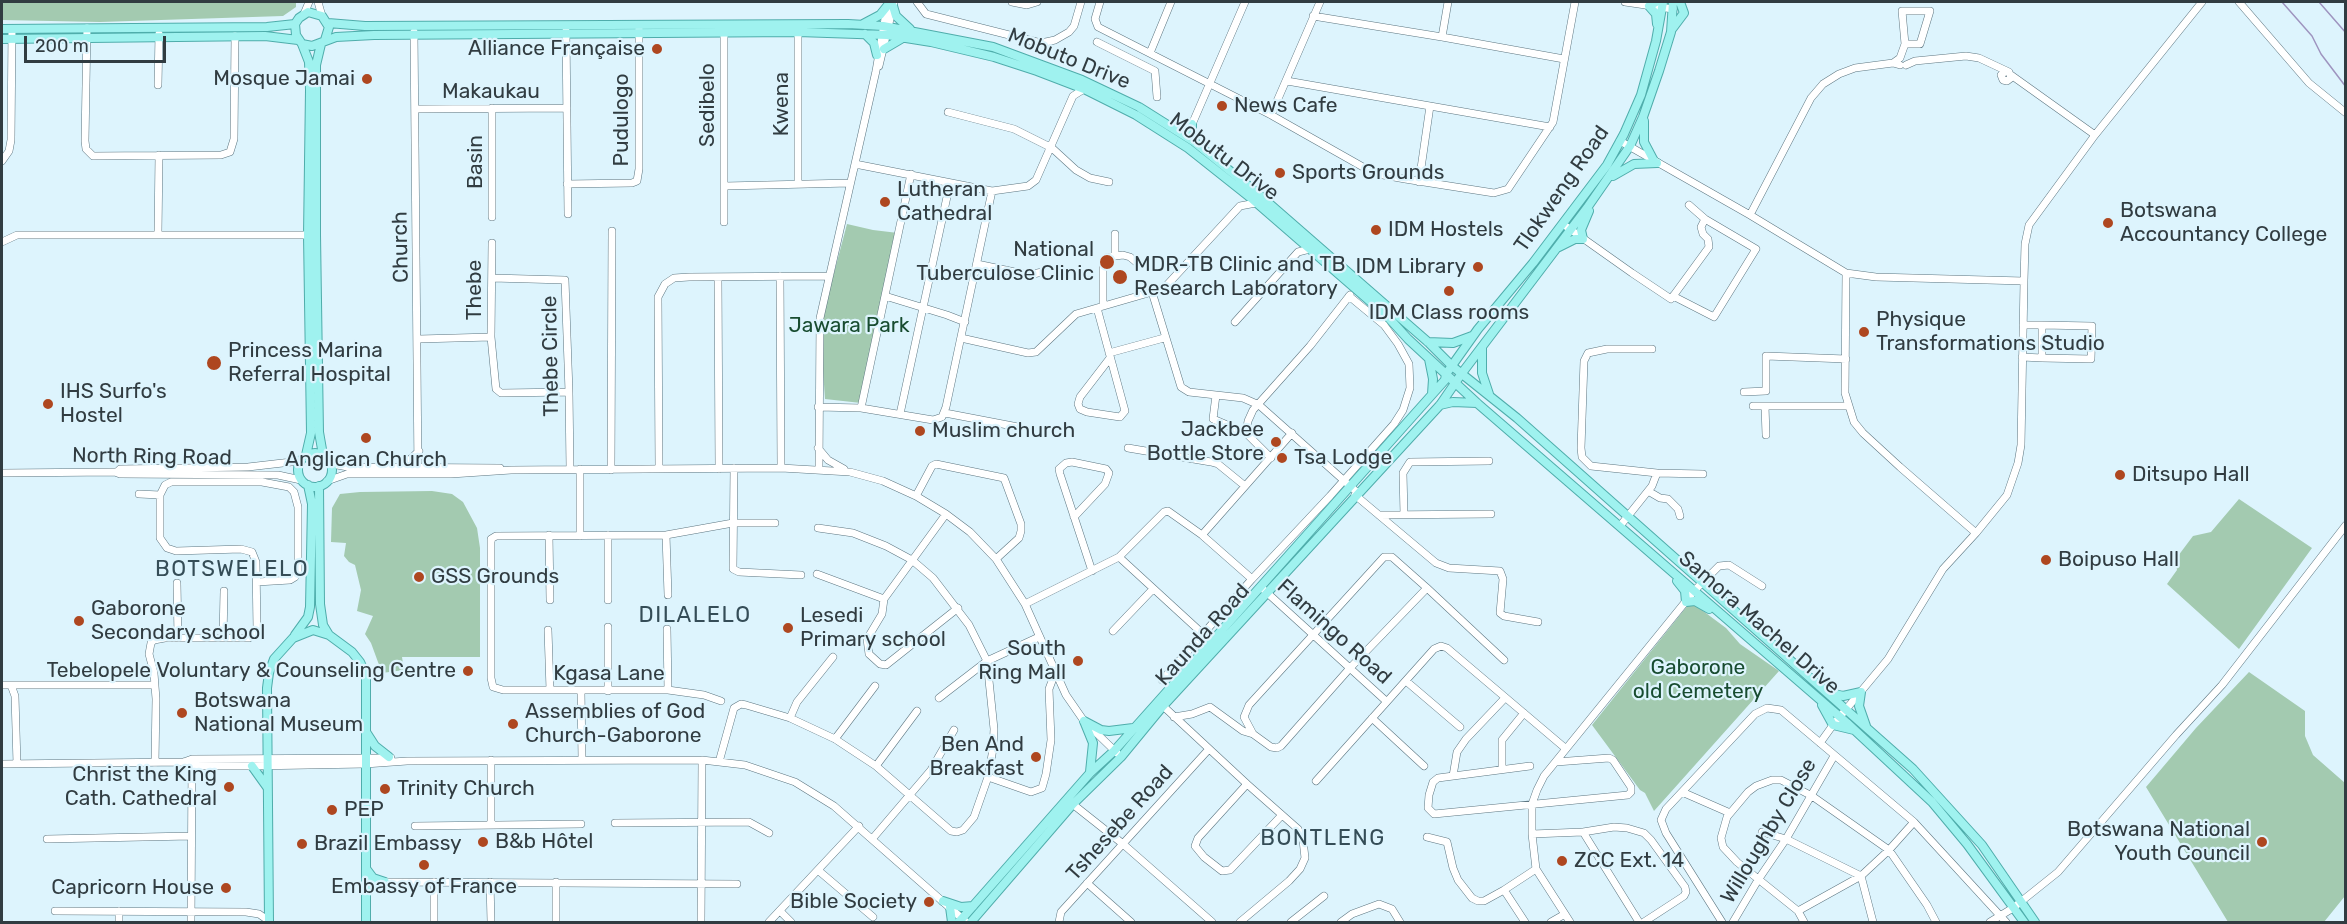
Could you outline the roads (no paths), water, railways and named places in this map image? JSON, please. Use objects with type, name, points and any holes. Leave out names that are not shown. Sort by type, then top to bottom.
[{"type":"main road","points":[[1671,32],[1684,13],[1680,2]]},
{"type":"main road","points":[[862,25],[876,18],[891,4],[898,20],[909,34],[895,40],[881,52],[866,34]]},
{"type":"main road","points":[[1656,41],[1658,4]]},
{"type":"main road","name":"Tlokweng Road","points":[[1446,374],[1478,328],[1607,165],[1641,95],[1656,41],[1658,4]]},
{"type":"main road","name":"Tlokweng Road","points":[[1462,373],[1610,177],[1630,146],[1643,117],[1671,32],[1673,5]]},
{"type":"main road","points":[[2,39],[87,33],[267,27],[295,24],[304,14],[313,12],[325,19],[353,26],[414,31]]},
{"type":"main road","points":[[269,922],[268,673],[274,659],[308,617],[310,607],[312,504],[298,470],[311,432],[316,65],[323,42],[329,32],[325,19]]},
{"type":"main road","points":[[295,24],[296,35],[307,55],[309,71],[319,432],[325,457],[331,468],[327,480],[319,486]]},
{"type":"main road","points":[[798,28],[862,25],[885,31]]},
{"type":"main road","name":"Mobutu Drive","points":[[323,42],[346,36],[414,31],[798,28],[866,34],[885,31],[909,34],[931,42],[994,57],[1084,89],[1183,140],[1356,288],[1446,374]]},
{"type":"main road","points":[[2,29],[87,33]]},
{"type":"main road","points":[[159,32],[280,36],[312,46],[323,42]]},
{"type":"main road","name":"Mobuto Drive","points":[[909,34],[993,48],[1039,62],[1111,93],[1175,129],[1183,140],[1195,142],[1256,192],[1428,342],[1452,366]]},
{"type":"main road","points":[[1610,177],[1634,164],[1656,162],[1644,142],[1643,117]]},
{"type":"main road","points":[[1175,129],[1192,124],[1192,136],[1195,142]]},
{"type":"main road","points":[[1557,248],[1575,239],[1583,238],[1581,230],[1589,211],[1587,208]]},
{"type":"main road","points":[[1428,342],[1458,342],[1474,334],[1478,328]]},
{"type":"main road","points":[[1482,348],[1482,372],[1490,396]]},
{"type":"main road","points":[[1429,359],[1432,394]]},
{"type":"main road","points":[[1452,366],[1462,373]]},
{"type":"main road","name":"Kaunda Road","points":[[1352,488],[1440,405],[1462,373]]},
{"type":"main road","name":"Samora Machel Drive","points":[[1462,373],[1826,692],[1854,730],[1932,802],[1967,844],[2024,922]]},
{"type":"main road","name":"Kaunda Road","points":[[964,922],[1070,802],[1163,706],[1445,380],[1446,374]]},
{"type":"main road","name":"Samora Machel Drive","points":[[1446,374],[1820,700],[1867,729],[1939,796],[1982,845],[2035,922]]},
{"type":"main road","points":[[1440,405],[1453,402],[1477,403]]},
{"type":"main road","points":[[303,458],[314,453],[325,457]]},
{"type":"main road","points":[[304,482],[319,486]]},
{"type":"main road","points":[[319,486],[320,610],[323,625],[329,635]]},
{"type":"main road","points":[[1668,567],[1670,574],[1685,591],[1686,602],[1695,601],[1723,615]]},
{"type":"main road","name":"Kaunda Road","points":[[1070,802],[1090,773],[1117,754],[1133,728],[1263,589]]},
{"type":"main road","points":[[293,638],[313,630],[329,635],[352,652],[364,668],[367,683],[366,922]]},
{"type":"main road","points":[[1826,692],[1843,696],[1861,692],[1860,706],[1867,729]]},
{"type":"main road","points":[[1820,700],[1833,725],[1854,730]]},
{"type":"main road","points":[[1084,721],[1101,730],[1133,728]]},
{"type":"main road","points":[[1084,721],[1094,743],[1090,773]]},
{"type":"main road","points":[[366,732],[375,746],[389,757]]},
{"type":"main road","points":[[252,766],[268,787]]},
{"type":"main road","points":[[366,870],[373,878],[385,882]]},
{"type":"main road","points":[[366,891],[385,882]]},
{"type":"main road","points":[[952,922],[946,904],[976,909],[981,922]]},
{"type":"street","points":[[304,14],[309,2]]},
{"type":"street","points":[[318,2],[325,19]]},
{"type":"street","points":[[916,2],[926,14],[1041,43],[1055,40],[1069,32],[1074,26],[1081,2]]},
{"type":"street","points":[[1012,2],[1027,5],[1037,2]]},
{"type":"street","points":[[1100,2],[1095,19],[1096,25],[1211,83],[1363,167],[1383,175],[1494,193],[1505,191],[1550,127],[1556,113],[1575,2]]},
{"type":"street","points":[[1150,53],[1171,2]]},
{"type":"street","points":[[1183,140],[1211,83],[1245,2]]},
{"type":"street","points":[[1271,115],[1320,2]]},
{"type":"street","points":[[1442,37],[1448,2]]},
{"type":"street","points":[[1625,2],[1673,5]]},
{"type":"street","name":"Willoughby Close","points":[[1820,743],[1888,659],[1943,569],[1976,534],[2007,495],[2018,463],[2025,244],[2029,225],[2095,135],[2202,2]]},
{"type":"street","points":[[2239,2],[2309,83],[2346,113]]},
{"type":"street","points":[[814,469],[819,448],[819,323],[891,4]]},
{"type":"street","points":[[1901,62],[1905,44],[1902,11],[1930,11],[1920,44],[1905,44]]},
{"type":"street","points":[[1313,16],[1564,59]]},
{"type":"street","name":"Sedibelo","points":[[724,28],[724,222]]},
{"type":"street","name":"Kwena","points":[[798,28],[798,184]]},
{"type":"street","points":[[2,161],[9,151],[11,140],[12,29]]},
{"type":"street","points":[[566,29],[568,214]]},
{"type":"street","name":"Pudulogo","points":[[567,184],[632,183],[637,180],[639,169],[639,29]]},
{"type":"street","name":"Church","points":[[414,31],[419,339],[418,470]]},
{"type":"street","points":[[158,85],[159,32]]},
{"type":"street","points":[[87,33],[86,149],[93,156],[221,155],[230,152],[234,139],[235,36]]},
{"type":"street","points":[[1119,53],[1125,40]]},
{"type":"street","points":[[1097,42],[1155,71],[1157,97]]},
{"type":"street","points":[[1750,215],[1811,98],[1822,84],[1855,68],[1966,56],[1979,58],[1996,67],[2095,135]]},
{"type":"street","points":[[1287,81],[1550,127]]},
{"type":"street","points":[[1069,83],[1073,96]]},
{"type":"street","points":[[855,164],[992,191],[1028,186],[1033,184],[1052,148],[1073,96],[1084,89]]},
{"type":"street","points":[[1419,182],[1430,106]]},
{"type":"street","name":"Basin","points":[[492,108],[492,217]]},
{"type":"street","name":"Makaukau","points":[[415,109],[567,108]]},
{"type":"street","points":[[948,112],[1014,129],[1052,148],[1076,170],[1090,178],[1109,182]]},
{"type":"street","points":[[1620,141],[1846,273],[1876,277],[2024,281]]},
{"type":"street","points":[[158,234],[159,155]]},
{"type":"street","points":[[861,408],[911,174]]},
{"type":"street","points":[[725,186],[850,183]]},
{"type":"street","points":[[900,414],[950,183]]},
{"type":"street","points":[[818,407],[861,408],[933,420],[945,413],[992,191]]},
{"type":"street","points":[[961,338],[1032,353],[1076,314],[1152,292],[1167,285],[1240,206],[1242,191]]},
{"type":"street","points":[[1240,206],[1256,203]]},
{"type":"street","points":[[1674,296],[1714,317],[1756,249],[1705,219],[1689,205]]},
{"type":"street","points":[[1563,223],[1671,299],[1708,247],[1708,239],[1701,227],[1705,219]]},
{"type":"street","points":[[611,470],[612,231]]},
{"type":"street","points":[[1115,234],[1115,255]]},
{"type":"street","points":[[2,242],[17,235],[312,235]]},
{"type":"street","points":[[1298,239],[1298,252]]},
{"type":"street","name":"Thebe","points":[[492,243],[491,337],[495,387],[498,392],[569,392]]},
{"type":"street","points":[[1235,322],[1298,252],[1310,249]]},
{"type":"street","points":[[1136,262],[1128,256],[1115,255],[1105,259],[1102,265],[1100,307],[1110,355],[1125,411],[1120,417],[1080,409],[1078,404],[1080,397],[1110,355],[1164,338]]},
{"type":"street","points":[[977,264],[1029,275],[1042,272]]},
{"type":"street","points":[[1846,273],[1845,393],[1854,422],[1863,433],[1976,534]]},
{"type":"street","points":[[780,276],[781,468]]},
{"type":"street","points":[[659,468],[659,292],[665,284],[674,278],[829,276]]},
{"type":"street","points":[[718,277],[719,469]]},
{"type":"street","name":"Thebe Circle","points":[[492,278],[565,280],[570,469]]},
{"type":"street","points":[[1246,433],[1251,414],[1356,288]]},
{"type":"street","points":[[1152,292],[1164,338],[1181,387],[1189,392],[1243,398],[1259,405],[1425,556],[1444,567],[1500,571],[1503,579],[1500,613],[1504,616],[1538,622]]},
{"type":"street","points":[[885,296],[964,322]]},
{"type":"street","points":[[1162,680],[1252,579],[1352,488],[1403,410],[1410,388],[1411,377],[1408,364],[1384,325],[1349,296]]},
{"type":"street","points":[[2022,357],[2091,359],[2092,337],[2092,326],[2023,325]]},
{"type":"street","points":[[2042,358],[2043,325]]},
{"type":"street","name":"Thebe","points":[[419,339],[491,337]]},
{"type":"street","points":[[1652,349],[1607,349],[1588,353],[1584,362],[1582,457],[1591,466],[1656,473],[1702,474]]},
{"type":"street","points":[[1744,392],[1766,392],[1766,356],[1846,359]]},
{"type":"street","points":[[1216,395],[1213,419],[1246,433],[1271,458]]},
{"type":"street","points":[[1753,406],[1848,406]]},
{"type":"street","points":[[1765,406],[1766,435]]},
{"type":"street","points":[[945,413],[1018,427]]},
{"type":"street","points":[[1202,535],[1292,433]]},
{"type":"street","points":[[819,448],[828,460],[850,471],[896,486],[916,496],[970,532],[996,559],[1025,604],[1066,695],[1084,721],[1117,754]]},
{"type":"street","points":[[1128,448],[1218,464],[1245,486]]},
{"type":"street","points":[[402,467],[419,451]]},
{"type":"street","points":[[325,457],[342,466],[402,467],[418,470]]},
{"type":"street","name":"North Ring Road","points":[[173,472],[238,467],[303,458]]},
{"type":"street","points":[[1404,515],[1403,473],[1410,462],[1489,461]]},
{"type":"street","points":[[1074,517],[1105,484],[1109,473],[1106,469],[1072,462],[1060,468],[1060,474],[1074,517],[1092,571]]},
{"type":"street","points":[[916,496],[932,466],[936,464],[1004,478],[1021,524],[1021,531],[1018,538],[996,559]]},
{"type":"street","points":[[327,480],[347,474],[503,468],[511,470],[611,470],[781,468],[850,471]]},
{"type":"street","points":[[734,468],[732,566],[735,571],[801,575]]},
{"type":"street","name":"North Ring Road","points":[[2,473],[117,472],[120,469],[278,475],[304,482]]},
{"type":"street","points":[[580,469],[580,536]]},
{"type":"street","points":[[1620,526],[1654,484],[1656,473]]},
{"type":"street","points":[[155,763],[154,685],[149,654],[151,643],[154,640],[178,638],[249,638],[257,630],[257,582],[254,555],[248,550],[176,551],[167,548],[160,538],[160,495],[165,485],[171,482],[262,482],[289,487],[294,492],[298,507],[298,570],[295,577],[290,580],[257,582]]},
{"type":"street","points":[[1648,491],[1668,499],[1678,509],[1680,516]]},
{"type":"street","points":[[139,495],[160,495]]},
{"type":"street","points":[[1025,604],[1119,557],[1128,551],[1165,511],[1202,535],[1252,579]]},
{"type":"street","points":[[946,514],[884,599],[882,614],[866,644],[869,654],[884,666],[958,608]]},
{"type":"street","points":[[1379,515],[1491,514]]},
{"type":"street","points":[[550,600],[549,535],[666,535],[733,523],[775,523]]},
{"type":"street","points":[[1990,922],[2004,919],[2013,908],[2058,872],[2222,685],[2346,525]]},
{"type":"street","points":[[719,762],[734,708],[741,704],[746,705],[790,718],[835,739],[876,766],[945,827],[957,832],[963,830],[974,817],[988,777],[994,729],[987,661],[969,625],[933,578],[912,560],[886,546],[853,533],[818,528]]},
{"type":"street","name":"Kgasa Lane","points":[[549,535],[496,536],[490,539],[491,678],[493,687],[497,689],[581,691],[668,690],[704,695],[721,701]]},
{"type":"street","points":[[608,535],[608,600]]},
{"type":"street","points":[[666,535],[668,595]]},
{"type":"street","points":[[1119,557],[1203,634]]},
{"type":"street","points":[[1252,734],[1244,717],[1249,705],[1384,557],[1392,557],[1504,660]]},
{"type":"street","points":[[1570,922],[1536,869],[1532,834],[1532,804],[1537,790],[1565,748],[1695,590],[1719,566],[1725,564],[1762,586]]},
{"type":"street","points":[[817,574],[884,599]]},
{"type":"street","points":[[177,583],[178,638]]},
{"type":"street","points":[[1174,717],[1210,707],[1243,731],[1252,734],[1271,747],[1281,746],[1350,668],[1427,588]]},
{"type":"street","points":[[1113,631],[1153,589]]},
{"type":"street","name":"Flamingo Road","points":[[1263,589],[1386,701]]},
{"type":"street","points":[[223,638],[224,591]]},
{"type":"street","points":[[608,627],[608,691]]},
{"type":"street","points":[[667,629],[668,690]]},
{"type":"street","points":[[548,630],[549,690]]},
{"type":"street","points":[[939,698],[987,661],[1039,638]]},
{"type":"street","points":[[1316,781],[1434,649],[1441,646],[1447,648],[1565,748]]},
{"type":"street","points":[[790,718],[797,702],[833,657]]},
{"type":"street","points":[[988,777],[1031,792],[1042,788],[1051,740],[1049,689],[1055,673]]},
{"type":"street","points":[[1407,681],[1460,726]]},
{"type":"street","points":[[2,685],[154,685]]},
{"type":"street","points":[[10,685],[15,696],[16,764]]},
{"type":"street","points":[[835,739],[875,686]]},
{"type":"street","points":[[581,691],[582,760]]},
{"type":"street","points":[[1453,776],[1457,752],[1466,739],[1505,698]]},
{"type":"street","points":[[1163,706],[1298,829],[1305,858],[1300,869],[1240,922]]},
{"type":"street","points":[[1722,922],[1662,826],[1661,820],[1666,809],[1760,710],[1775,708],[1914,822],[2004,919]]},
{"type":"street","points":[[876,766],[917,711]]},
{"type":"street","points":[[1502,769],[1502,740],[1524,713]]},
{"type":"street","points":[[1372,718],[1424,766]]},
{"type":"street","points":[[873,838],[936,764],[954,730]]},
{"type":"street","name":"Tshesebe Road","points":[[1059,922],[1061,912],[1209,749]]},
{"type":"street","name":"Willoughby Close","points":[[1733,922],[1786,839],[1834,756]]},
{"type":"street","points":[[365,761],[389,757],[407,761]]},
{"type":"street","points":[[1530,766],[1438,778],[1433,782],[1428,808],[1434,814],[1628,795],[1631,792],[1631,787],[1613,760],[1609,758],[1556,762]]},
{"type":"street","points":[[491,760],[491,825]]},
{"type":"street","points":[[2,764],[702,760],[753,767],[795,782],[822,798],[873,838],[964,922]]},
{"type":"street","points":[[701,922],[702,760]]},
{"type":"street","points":[[189,762],[252,766],[268,762]]},
{"type":"street","points":[[189,762],[191,922]]},
{"type":"street","points":[[1804,922],[1798,911],[1737,862],[1724,847],[1721,838],[1722,827],[1730,813],[1748,792],[1772,780],[1780,780],[1812,796],[1888,850],[1927,905],[1936,922]]},
{"type":"street","points":[[1247,784],[1198,838],[1195,846],[1204,857],[1222,871],[1230,870],[1282,815]]},
{"type":"street","points":[[1682,792],[1730,813]]},
{"type":"street","points":[[1070,802],[1123,844],[1212,922]]},
{"type":"street","points":[[615,823],[749,822],[769,833]]},
{"type":"street","points":[[1798,911],[1861,876],[1914,822]]},
{"type":"street","points":[[415,826],[581,824]]},
{"type":"street","points":[[769,922],[859,826]]},
{"type":"street","points":[[1532,834],[1583,832],[1614,827],[1644,833],[1685,887],[1686,892],[1684,896],[1644,922]]},
{"type":"street","points":[[1583,832],[1639,922]]},
{"type":"street","points":[[1762,832],[1786,839],[1861,876],[1873,922]]},
{"type":"street","points":[[47,839],[191,836]]},
{"type":"street","points":[[1427,837],[1447,842],[1458,880],[1472,898],[1478,901],[1484,901],[1504,890],[1536,869]]},
{"type":"street","points":[[819,871],[873,917]]},
{"type":"street","points":[[385,882],[737,884]]},
{"type":"street","points":[[434,882],[434,922]]},
{"type":"street","points":[[490,882],[491,922]]},
{"type":"street","points":[[556,882],[556,922]]},
{"type":"street","points":[[1088,883],[1131,922]]},
{"type":"street","points":[[1504,890],[1525,922]]},
{"type":"street","points":[[1291,922],[1324,896]]},
{"type":"street","points":[[246,912],[260,908],[269,900]]},
{"type":"street","points":[[1341,922],[1352,914],[1379,903],[1392,909],[1400,922]]},
{"type":"street","points":[[55,911],[246,912],[259,914],[269,922]]},
{"type":"street","points":[[119,911],[119,922]]},
{"type":"street","points":[[780,911],[791,922]]},
{"type":"street","points":[[1551,922],[1565,914]]},
{"type":"waterway","points":[[2282,2],[2312,36],[2321,54],[2346,87]]},
{"type":"waterway","points":[[2319,2],[2346,33]]},
{"type":"place","name":"Alliance Française","points":[[657,49]]},
{"type":"place","name":"Mosque Jamai","points":[[367,79]]},
{"type":"place","name":"News Cafe","points":[[1222,106]]},
{"type":"place","name":"Sports Grounds","points":[[1280,173]]},
{"type":"place","name":"Lutheran Cathedral","points":[[885,202]]},
{"type":"place","name":"Botswana Accountancy College","points":[[2108,223]]},
{"type":"place","name":"IDM Hostels","points":[[1376,230]]},
{"type":"place","name":"National Tuberculose Clinic","points":[[1107,262]]},
{"type":"place","name":"IDM Library","points":[[1478,267]]},
{"type":"place","name":"MDR-TB Clinic and TB Research Laboratory","points":[[1120,277]]},
{"type":"place","name":"IDM Class rooms","points":[[1449,291]]},
{"type":"place","name":"Physique Transformations Studio","points":[[1864,332]]},
{"type":"place","name":"Princess Marina Referral Hospital","points":[[214,363]]},
{"type":"place","name":"IHS Surfo's Hostel","points":[[48,404]]},
{"type":"place","name":"Muslim church","points":[[920,431]]},
{"type":"place","name":"Anglican Church","points":[[366,438]]},
{"type":"place","name":"Jackbee Bottle Store","points":[[1276,442]]},
{"type":"place","name":"Tsa Lodge","points":[[1282,458]]},
{"type":"place","name":"Ditsupo Hall","points":[[2120,475]]},
{"type":"place","name":"Boipuso Hall","points":[[2046,560]]},
{"type":"place","name":"GSS Grounds","points":[[419,577]]},
{"type":"place","name":"Gaborone Secondary school","points":[[79,621]]},
{"type":"place","name":"Lesedi Primary school","points":[[788,628]]},
{"type":"place","name":"South Ring Mall","points":[[1078,661]]},
{"type":"place","name":"Tebelopele Voluntary & Counseling Centre","points":[[468,671]]},
{"type":"place","name":"Botswana National Museum","points":[[182,713]]},
{"type":"place","name":"Assemblies of God Church-Gaborone","points":[[513,724]]},
{"type":"place","name":"Ben And Breakfast","points":[[1036,757]]},
{"type":"place","name":"Christ the King Cath. Cathedral","points":[[229,787]]},
{"type":"place","name":"Trinity Church","points":[[385,789]]},
{"type":"place","name":"PEP","points":[[332,810]]},
{"type":"place","name":"B&b Hôtel","points":[[483,842]]},
{"type":"place","name":"Botswana National Youth Council","points":[[2262,842]]},
{"type":"place","name":"Brazil Embassy","points":[[302,844]]},
{"type":"place","name":"ZCC Ext. 14","points":[[1562,861]]},
{"type":"place","name":"Embassy of France","points":[[424,865]]},
{"type":"place","name":"Capricorn House","points":[[226,888]]},
{"type":"place","name":"Bible Society","points":[[929,902]]},
{"type":"district","name":"BOTSWELELO","points":[[232,570]]},
{"type":"district","name":"DILALELO","points":[[695,616]]},
{"type":"district","name":"BONTLENG","points":[[1323,839]]},
{"type":"park label","name":"Jawara Park","points":[[849,326]]},
{"type":"park label","name":"Gaborone old Cemetery","points":[[1698,680]]}]
